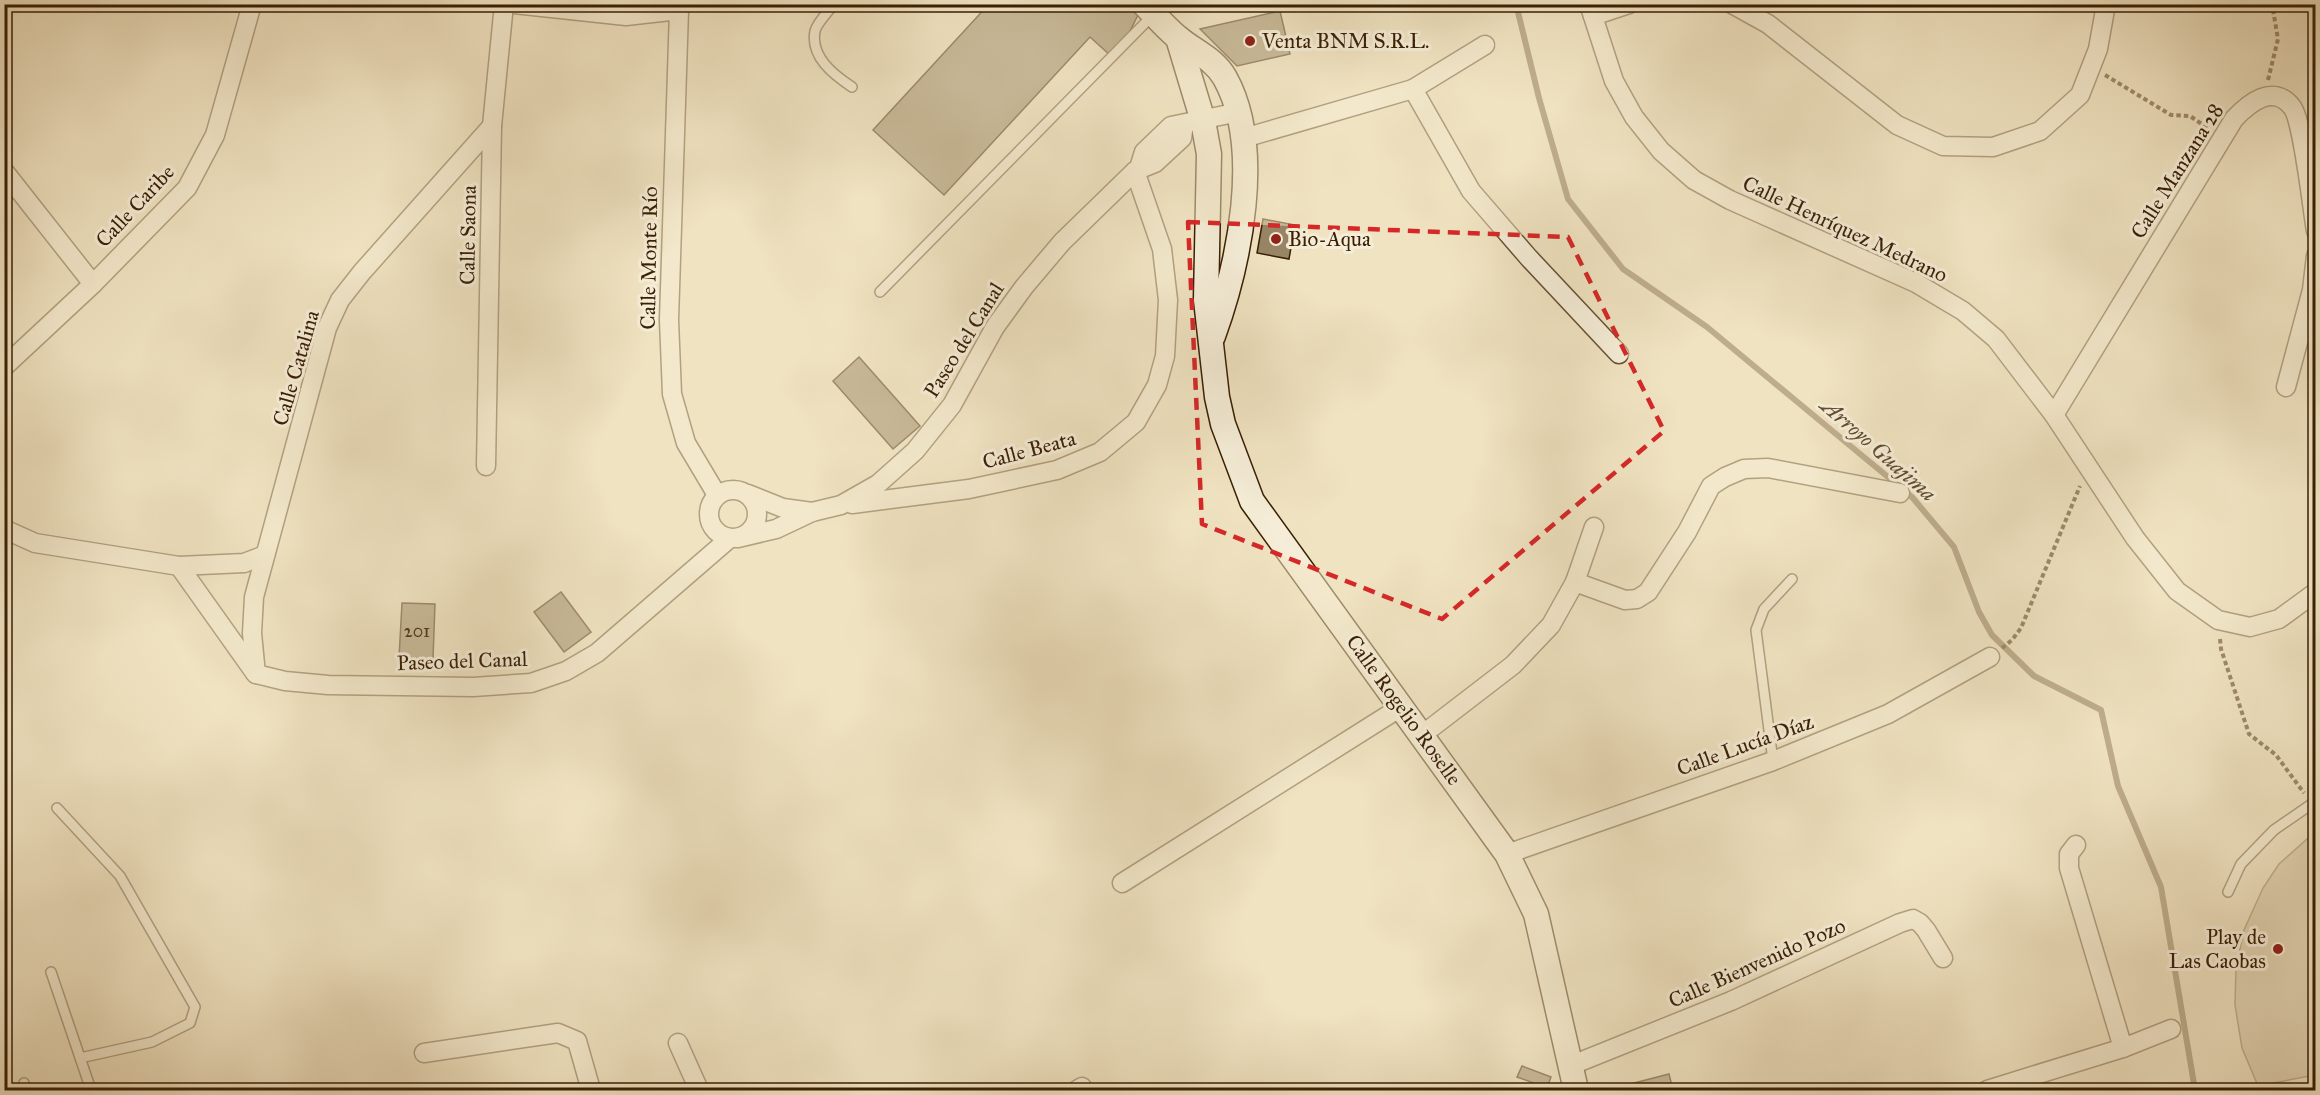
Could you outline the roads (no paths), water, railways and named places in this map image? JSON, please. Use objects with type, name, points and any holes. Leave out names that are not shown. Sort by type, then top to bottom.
[{"type":"street","name":"Calle Caribe","points":[[4,367],[93,284],[187,188],[215,135],[252,4]]},
{"type":"street","name":"Calle Saona","points":[[486,466],[492,126],[504,4]]},
{"type":"street","name":"Calle Monte Río","points":[[514,4],[626,16],[681,7],[669,320],[672,394],[686,443],[717,495]]},
{"type":"street","points":[[1591,10],[1629,4]]},
{"type":"street","points":[[1732,4],[1768,24],[1897,125],[1943,146],[1993,147],[2040,131],[2080,94],[2098,49],[2106,4]]},
{"type":"street","name":"Calle Rogelio Roselle","points":[[1149,9],[1178,38],[1203,54],[1224,76],[1239,112],[1244,138],[1244,182],[1237,251],[1225,303],[1211,341]]},
{"type":"street","name":"Calle Henríquez Medrano","points":[[1591,10],[1614,81],[1634,117],[1661,151],[1694,180],[1730,200],[1916,283],[1963,311],[1996,339],[2054,415],[2134,538],[2177,591],[2218,620],[2250,627],[2278,619],[2316,592]]},
{"type":"street","name":"Calle Rogelio Roselle","points":[[1178,38],[1193,122],[1209,154],[1206,300],[1217,397],[1223,424],[1252,501],[1507,854],[1536,914],[1576,1090]]},
{"type":"street","points":[[1244,138],[1413,89],[1485,45]]},
{"type":"street","points":[[1413,89],[1471,191],[1529,258],[1619,354]]},
{"type":"street","name":"Calle Manzana 28","points":[[2054,415],[2222,137],[2234,118],[2249,103],[2265,96],[2281,98],[2293,108],[2300,127],[2316,231]]},
{"type":"street","points":[[1193,122],[1239,112]]},
{"type":"street","name":"Paseo del Canal","points":[[256,674],[285,681],[328,685],[473,687],[531,683],[566,671],[597,653],[734,538],[776,529],[812,512],[841,505],[878,484],[915,451],[952,405],[995,327],[1024,287],[1062,242],[1137,170],[1155,163],[1182,138],[1193,122]]},
{"type":"street","name":"Calle Catalina","points":[[256,674],[252,633],[254,597],[294,457],[327,328],[340,300],[362,272],[492,126]]},
{"type":"street","name":"Calle Beata","points":[[841,505],[969,489],[1057,470],[1101,452],[1136,422],[1157,385],[1165,356],[1168,300],[1162,249],[1137,170]]},
{"type":"street","points":[[4,171],[93,284]]},
{"type":"street","points":[[2286,387],[2312,290],[2316,256]]},
{"type":"street","points":[[1575,582],[1625,600],[1637,599],[1648,592],[1687,532],[1711,486],[1744,469],[1768,468],[1900,492]]},
{"type":"street","points":[[732,489],[747,494],[757,507],[758,515],[752,530],[734,538],[716,531],[711,525],[709,509],[717,495],[732,489]]},
{"type":"street","name":"Paseo del Canal","points":[[747,494],[783,508],[812,512]]},
{"type":"street","points":[[1422,735],[1513,665],[1551,625],[1575,582],[1594,527]]},
{"type":"street","points":[[4,529],[34,543],[179,566],[244,563],[265,555]]},
{"type":"street","points":[[179,566],[256,674]]},
{"type":"street","name":"Calle Lucía Díaz","points":[[1507,854],[1773,761],[1888,714],[1990,657]]},
{"type":"street","points":[[1122,882],[1401,707]]},
{"type":"street","points":[[2076,845],[2069,854],[2069,867],[2123,1048]]},
{"type":"street","name":"Calle Bienvenido Pozo","points":[[1572,1065],[1731,1001],[1913,919],[1920,923],[1943,958]]},
{"type":"street","points":[[1987,1090],[2123,1048],[2171,1029]]},
{"type":"street","points":[[424,1053],[558,1032],[577,1041],[591,1090]]},
{"type":"street","points":[[678,1044],[699,1090]]},
{"type":"lane","points":[[834,4],[815,30],[815,49],[832,73],[852,87]]},
{"type":"lane","points":[[880,291],[1149,9]]},
{"type":"lane","points":[[1773,761],[1756,630],[1764,609],[1792,579]]},
{"type":"lane","points":[[2228,892],[2241,864],[2274,830],[2314,801]]},
{"type":"lane","points":[[57,808],[120,876],[195,1007],[190,1023],[152,1042],[80,1058]]},
{"type":"lane","points":[[51,972],[91,1090]]},
{"type":"waterway","name":"Arroyo Guajima","points":[[1516,4],[1539,98],[1568,199],[1623,269],[1707,327],[1912,497],[1954,547],[1979,612],[1992,635],[2034,676],[2101,710],[2118,786],[2161,887],[2195,1090]]},
{"type":"place","name":"Venta BNM S.R.L.","points":[[1250,41]]},
{"type":"place","name":"Bio-Aqua","points":[[1276,239]]},
{"type":"place","name":"Play de Las Caobas","points":[[2278,949]]}]
